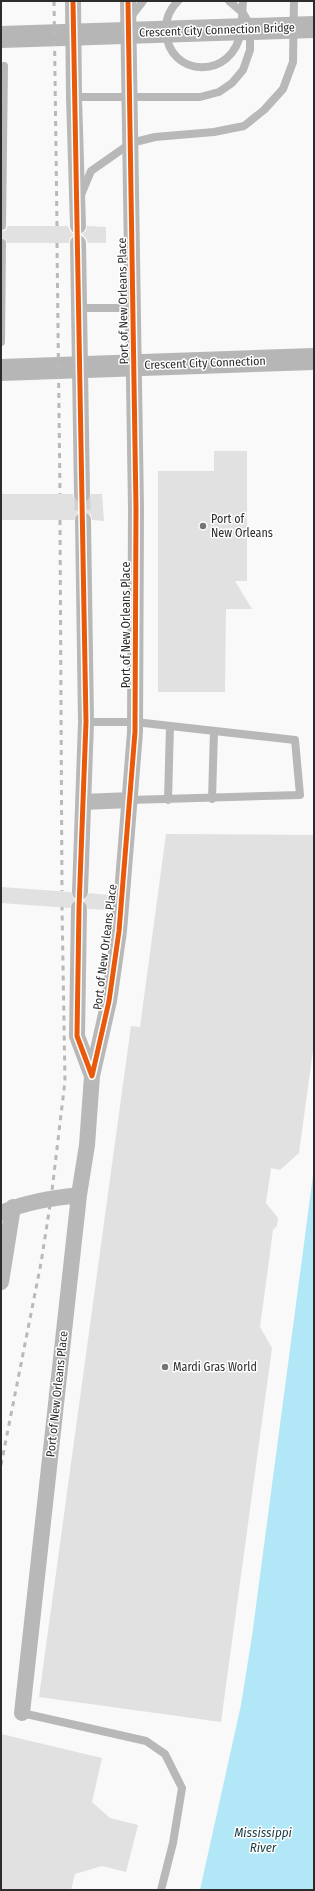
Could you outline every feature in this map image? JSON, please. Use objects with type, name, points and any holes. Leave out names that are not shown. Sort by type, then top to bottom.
[{"type":"highway","name":"Crescent City Connection Bridge","points":[[1,37],[314,27]]},
{"type":"highway","name":"Crescent City Connection","points":[[1,370],[314,359]]},
{"type":"street","points":[[73,1],[78,226]]},
{"type":"street","name":"Port of New Orleans Place","points":[[22,1713],[79,1195],[87,1145],[92,1076],[109,1001],[119,931],[135,722],[136,509],[128,1]]},
{"type":"street","points":[[78,243],[82,494]]},
{"type":"street","points":[[80,892],[86,722],[83,520]]},
{"type":"street","points":[[83,802],[130,800]]},
{"type":"street","name":"Port of New Orleans Place","points":[[79,908],[78,1036],[92,1076]]},
{"type":"street","points":[[1,1282],[5,1208],[79,1195]]},
{"type":"lane","points":[[128,21],[143,1]]},
{"type":"lane","points":[[178,1],[169,12],[165,24],[166,37],[169,46],[182,61],[195,67],[214,66],[224,62],[234,52],[240,42],[243,1]]},
{"type":"lane","points":[[74,98],[200,97],[219,92],[232,83],[243,70],[250,50],[250,25],[243,14],[229,1]]},
{"type":"lane","points":[[77,204],[90,171],[131,143],[155,137],[214,132],[244,126],[264,110],[283,89],[293,62],[294,1]]},
{"type":"lane","points":[[2,226],[4,66]]},
{"type":"lane","points":[[1,342],[2,243]]},
{"type":"lane","points":[[80,308],[134,308]]},
{"type":"lane","points":[[86,722],[135,722],[295,740],[300,795],[212,799],[130,800]]},
{"type":"lane","points":[[168,800],[170,726]]},
{"type":"lane","points":[[212,799],[214,731]]},
{"type":"lane","points":[[22,1713],[146,1741],[165,1754],[182,1788],[173,1843],[161,1890]]},
{"type":"water","name":"Mississippi River","points":[[314,1168],[314,1890],[200,1890],[241,1705],[252,1636]]},
{"type":"building","points":[[8,226],[68,226],[74,235],[70,238],[69,243],[7,243],[5,239],[1,238],[1,231],[5,231]]},
{"type":"building","points":[[87,226],[106,227],[106,243],[88,243],[82,234],[86,231]]},
{"type":"building","name":"Port of New Orleans","points":[[214,451],[247,451],[247,581],[235,581],[252,609],[226,609],[225,692],[158,692],[158,471],[214,471]]},
{"type":"building","points":[[1,494],[73,494],[74,499],[82,503],[87,502],[91,494],[102,494],[104,521],[92,520],[91,515],[83,511],[78,512],[74,520],[1,520]]},
{"type":"building","points":[[166,834],[314,835],[314,1043],[299,1153],[280,1170],[271,1168],[266,1203],[278,1218],[277,1226],[273,1230],[260,1327],[272,1348],[221,1722],[39,1697],[131,1026],[140,1027]]},
{"type":"building","points":[[1,887],[71,892],[75,900],[70,908],[1,903]]},
{"type":"building","points":[[89,893],[108,895],[108,910],[88,909],[84,900]]},
{"type":"building","points":[[1,1734],[102,1758],[92,1802],[110,1818],[138,1825],[126,1872],[102,1866],[75,1874],[71,1890],[1,1890]]},
{"type":"tunnel","points":[[82,494],[83,520]]},
{"type":"railway","points":[[54,1],[57,226]]},
{"type":"railway","points":[[57,243],[60,494]]},
{"type":"railway","points":[[60,520],[62,891]]},
{"type":"railway","points":[[1,1465],[41,1263],[51,1199],[65,1081],[62,907]]},
{"type":"cycle path","points":[[73,1],[86,722],[79,908],[77,1036],[92,1076],[109,1001],[119,931],[135,732],[136,509],[128,1]]},
{"type":"place","name":"Port of New Orleans","points":[[203,526]]},
{"type":"place","name":"Mardi Gras World","points":[[165,1367]]}]
